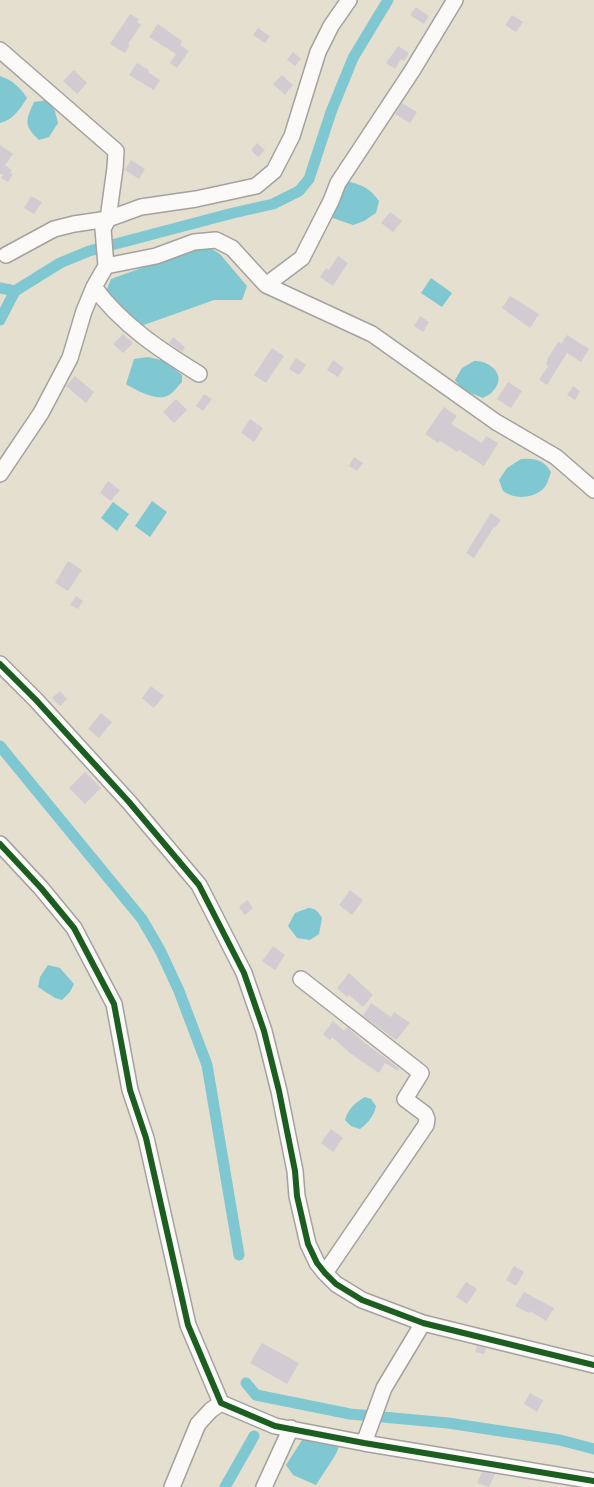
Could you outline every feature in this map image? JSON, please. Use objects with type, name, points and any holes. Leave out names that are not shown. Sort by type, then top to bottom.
[{"type":"street","points":[[6,255],[54,229],[74,224],[106,224],[141,207],[196,199],[256,186],[274,171],[292,136],[318,52],[331,26],[349,0]]},
{"type":"street","points":[[266,286],[302,258],[338,183],[412,71],[455,0]]},
{"type":"street","points":[[0,50],[116,151],[116,168],[106,224],[106,266],[94,287],[84,311],[70,358],[41,413],[0,474]]},
{"type":"street","points":[[106,266],[156,256],[170,249],[194,242],[216,240],[232,248],[266,286],[372,334],[496,422],[556,457],[594,490]]},
{"type":"street","points":[[94,287],[108,306],[139,334],[199,374]]},
{"type":"street","points":[[0,664],[36,700],[129,802],[199,884],[244,973],[264,1031],[281,1100],[308,1244],[314,1258],[324,1273],[336,1284],[362,1300],[423,1323],[594,1365]]},
{"type":"street","points":[[0,844],[41,888],[74,928],[114,1004],[130,1090],[146,1138],[188,1325],[222,1403],[275,1426],[594,1481]]},
{"type":"street","points":[[300,979],[421,1073],[405,1099],[425,1114],[427,1119],[426,1125],[324,1273]]},
{"type":"street","points":[[364,1442],[384,1388],[423,1323]]},
{"type":"street","points":[[172,1487],[198,1424],[211,1410],[222,1403]]},
{"type":"street","points":[[264,1487],[291,1428]]},
{"type":"water","points":[[0,76],[15,84],[27,98],[12,117],[0,123]]},
{"type":"water","points":[[48,100],[55,111],[58,123],[49,137],[39,140],[28,126],[29,113],[34,102]]},
{"type":"water","points":[[350,182],[367,188],[379,201],[376,213],[364,221],[353,225],[330,217],[344,185]]},
{"type":"water","points":[[205,245],[220,254],[247,286],[242,300],[214,300],[141,326],[105,294],[111,279]]},
{"type":"water","points":[[431,278],[452,293],[442,307],[421,293]]},
{"type":"water","points":[[148,357],[165,361],[182,375],[182,382],[167,396],[150,395],[126,384],[134,359]]},
{"type":"water","points":[[474,361],[486,363],[498,375],[497,385],[491,393],[483,398],[463,390],[455,380],[462,368]]},
{"type":"water","points":[[521,459],[539,461],[551,472],[544,488],[532,495],[517,497],[503,491],[499,480],[507,468]]},
{"type":"water","points":[[152,501],[167,512],[150,537],[135,526]]},
{"type":"water","points":[[113,502],[129,514],[117,531],[101,518]]},
{"type":"water","points":[[308,908],[318,912],[322,918],[319,934],[310,940],[297,938],[288,926],[295,913]]},
{"type":"water","points":[[48,965],[60,968],[74,984],[70,992],[62,1000],[55,998],[38,987],[40,977]]},
{"type":"water","points":[[365,1097],[371,1099],[376,1106],[370,1119],[360,1129],[351,1126],[345,1120],[353,1106]]},
{"type":"water","points":[[306,1434],[339,1446],[316,1485],[293,1475],[286,1465]]},
{"type":"building","points":[[416,7],[429,16],[424,24],[410,15]]},
{"type":"building","points":[[130,14],[139,19],[137,22],[141,25],[128,44],[130,45],[125,53],[110,44]]},
{"type":"building","points":[[512,15],[523,22],[516,32],[505,25]]},
{"type":"building","points":[[158,24],[182,41],[180,45],[189,51],[177,68],[170,63],[176,54],[149,37]]},
{"type":"building","points":[[258,28],[270,36],[265,43],[253,35]]},
{"type":"building","points":[[398,46],[409,53],[404,61],[401,59],[395,69],[386,63]]},
{"type":"building","points":[[293,52],[301,59],[295,66],[287,60]]},
{"type":"building","points":[[137,63],[149,70],[148,72],[160,80],[154,90],[129,75]]},
{"type":"building","points":[[74,70],[87,83],[77,94],[63,81]]},
{"type":"building","points":[[282,75],[293,85],[285,95],[273,84]]},
{"type":"building","points":[[402,103],[417,112],[410,123],[395,114]]},
{"type":"building","points":[[257,143],[265,150],[258,157],[251,150]]},
{"type":"building","points":[[0,145],[13,154],[5,165],[12,170],[10,173],[13,174],[8,182],[1,178],[3,174],[0,174]]},
{"type":"building","points":[[131,160],[145,169],[139,179],[125,170]]},
{"type":"building","points":[[31,196],[42,202],[34,214],[24,208]]},
{"type":"building","points":[[390,212],[402,221],[393,232],[381,223]]},
{"type":"building","points":[[338,256],[348,263],[333,286],[320,277],[326,268],[329,270]]},
{"type":"building","points":[[510,296],[539,314],[530,328],[502,308]]},
{"type":"building","points":[[420,316],[429,322],[423,332],[414,326]]},
{"type":"building","points":[[123,334],[133,343],[123,353],[113,344]]},
{"type":"building","points":[[567,335],[589,349],[581,362],[567,353],[547,385],[539,380],[548,366],[546,364],[548,358],[558,342],[561,344]]},
{"type":"building","points":[[173,337],[185,347],[182,352],[169,343]]},
{"type":"building","points":[[272,348],[284,356],[266,383],[254,375]]},
{"type":"building","points":[[296,358],[306,365],[299,375],[289,369]]},
{"type":"building","points":[[333,360],[344,368],[338,377],[327,370]]},
{"type":"building","points":[[75,376],[94,392],[86,403],[66,386]]},
{"type":"building","points":[[508,382],[522,391],[511,408],[497,399]]},
{"type":"building","points":[[573,386],[580,391],[575,400],[567,395]]},
{"type":"building","points":[[204,394],[212,399],[203,411],[196,406]]},
{"type":"building","points":[[176,399],[187,410],[174,423],[163,412]]},
{"type":"building","points":[[444,407],[457,416],[451,424],[482,443],[486,436],[498,443],[484,466],[459,450],[457,452],[425,434]]},
{"type":"building","points":[[250,419],[263,428],[254,442],[241,433]]},
{"type":"building","points":[[354,457],[363,463],[357,471],[349,466]]},
{"type":"building","points":[[108,481],[120,490],[111,501],[100,493]]},
{"type":"building","points":[[491,513],[501,520],[494,527],[474,558],[466,553]]},
{"type":"building","points":[[68,561],[82,570],[68,591],[55,583]]},
{"type":"building","points":[[76,596],[83,601],[78,609],[70,605]]},
{"type":"building","points":[[151,686],[164,696],[154,708],[142,698]]},
{"type":"building","points":[[60,691],[67,699],[60,706],[52,698]]},
{"type":"building","points":[[101,713],[112,722],[99,738],[88,729]]},
{"type":"building","points":[[85,772],[101,788],[85,804],[69,788]]},
{"type":"building","points":[[350,890],[363,900],[352,915],[339,905]]},
{"type":"building","points":[[247,900],[253,908],[245,915],[239,907]]},
{"type":"building","points":[[273,946],[285,955],[275,970],[262,961]]},
{"type":"building","points":[[349,973],[373,995],[363,1007],[337,988]]},
{"type":"building","points":[[371,1003],[391,1017],[394,1012],[410,1023],[396,1040],[363,1016]]},
{"type":"building","points":[[333,1021],[344,1031],[347,1027],[399,1068],[398,1071],[385,1063],[379,1073],[351,1054],[332,1037],[330,1040],[323,1034]]},
{"type":"building","points":[[331,1129],[343,1138],[333,1152],[321,1143]]},
{"type":"building","points":[[514,1266],[524,1272],[516,1286],[506,1280]]},
{"type":"building","points":[[466,1282],[477,1289],[467,1304],[456,1297]]},
{"type":"building","points":[[524,1292],[554,1308],[546,1321],[530,1311],[529,1313],[515,1306]]},
{"type":"building","points":[[262,1343],[299,1363],[287,1384],[250,1363]]},
{"type":"building","points":[[477,1346],[486,1348],[484,1354],[475,1352]]},
{"type":"building","points":[[530,1393],[543,1400],[537,1412],[524,1404]]},
{"type":"building","points":[[482,1472],[495,1474],[489,1487],[477,1483]]},
{"type":"waterway","points":[[0,288],[15,291],[60,263],[89,251],[273,204],[299,191],[309,179],[331,112],[353,58],[388,0]]},
{"type":"waterway","points":[[0,320],[15,291]]},
{"type":"waterway","points":[[0,746],[142,919],[161,952],[179,991],[207,1065],[239,1255]]},
{"type":"waterway","points":[[246,1383],[256,1395],[350,1414],[448,1423],[560,1440],[594,1449]]},
{"type":"waterway","points":[[225,1487],[254,1436]]},
{"type":"cycle path","points":[[0,664],[36,700],[129,802],[199,885],[244,973],[264,1031],[279,1091],[295,1171],[297,1196],[308,1244],[317,1263],[325,1273],[336,1284],[362,1300],[423,1323],[594,1365]]},
{"type":"cycle path","points":[[0,844],[41,888],[74,928],[114,1004],[130,1090],[146,1138],[188,1325],[221,1403],[275,1426],[364,1443],[594,1481]]}]
